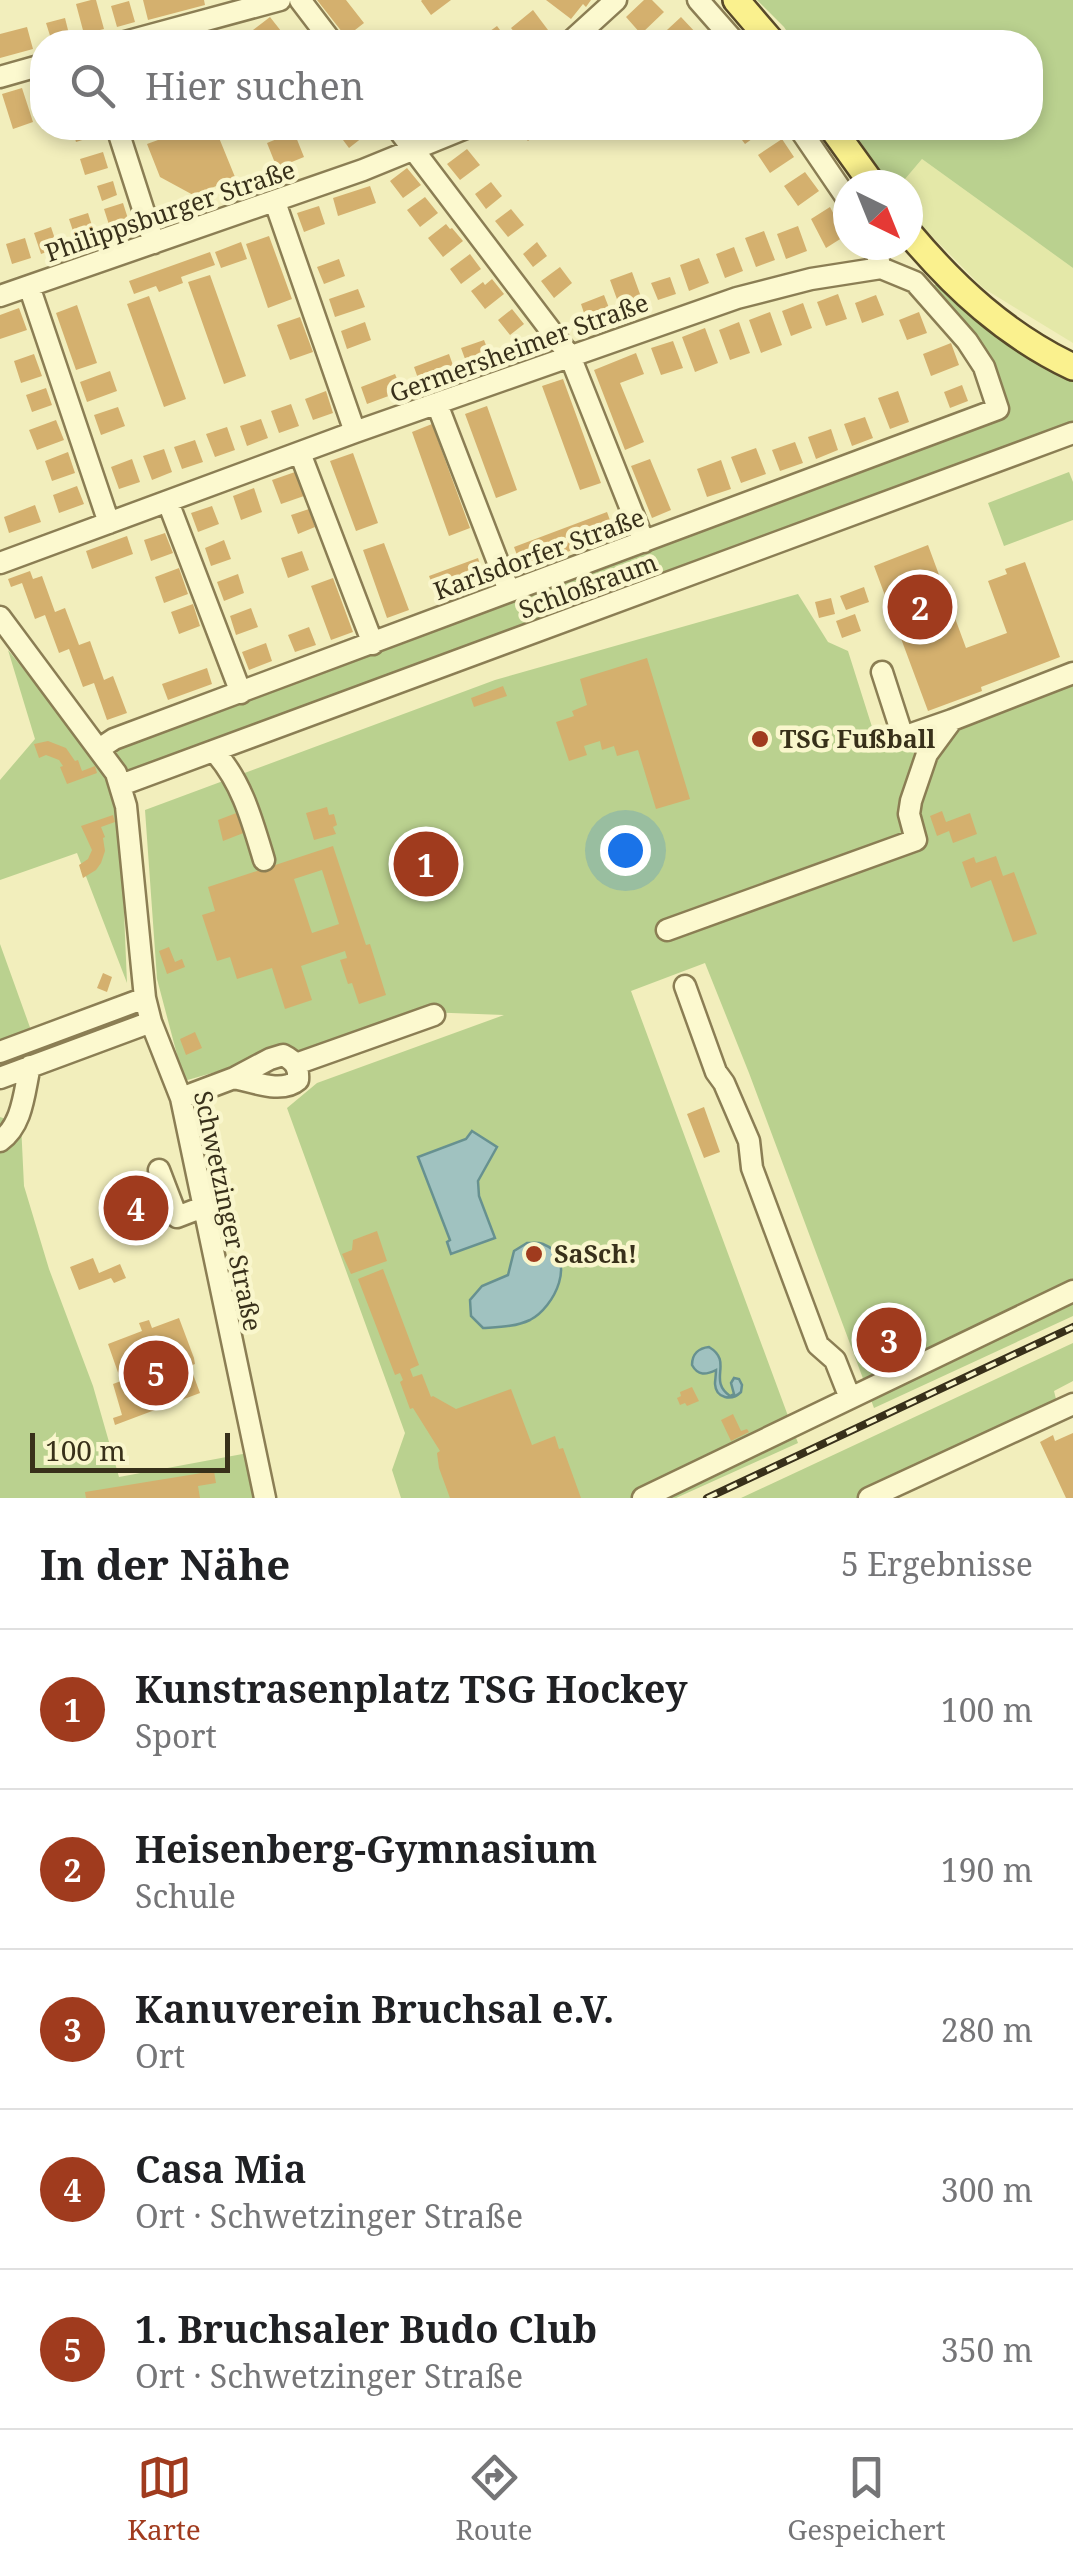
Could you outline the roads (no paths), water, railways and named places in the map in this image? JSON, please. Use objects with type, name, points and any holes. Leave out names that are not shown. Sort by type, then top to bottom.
[{"type":"main road","points":[[736,0],[762,30]]},
{"type":"main road","points":[[841,140],[862,170]]},
{"type":"main road","points":[[923,250],[982,310],[1040,350],[1073,367]]},
{"type":"street","points":[[169,30],[280,0]]},
{"type":"street","points":[[300,0],[323,30]]},
{"type":"street","points":[[583,30],[616,0]]},
{"type":"street","points":[[698,0],[724,30]]},
{"type":"street","points":[[0,78],[30,69]]},
{"type":"street","points":[[121,140],[154,243]]},
{"type":"street","points":[[406,140],[570,356],[644,542]]},
{"type":"street","name":"Philippsburger Straße","points":[[0,296],[275,202],[438,140]]},
{"type":"street","points":[[808,140],[833,178]]},
{"type":"street","points":[[275,202],[355,432]]},
{"type":"street","points":[[879,260],[881,268],[915,282],[935,264]]},
{"type":"street","name":"Germersheimer Straße","points":[[0,563],[355,432],[774,287],[881,268]]},
{"type":"street","name":"Karlsdorfer Straße","points":[[99,750],[114,739],[998,409],[984,367],[967,340],[915,282]]},
{"type":"street","points":[[28,286],[109,523]]},
{"type":"street","points":[[437,404],[509,591]]},
{"type":"street","name":"Schloßraum","points":[[121,785],[1073,434]]},
{"type":"street","points":[[300,453],[372,644]]},
{"type":"street","points":[[168,502],[240,693]]},
{"type":"street","name":"Schwetzinger Straße","points":[[0,617],[121,785],[146,998],[180,1098],[264,1498]]},
{"type":"street","points":[[882,672],[903,737],[1073,672]]},
{"type":"street","points":[[667,930],[916,840],[909,814],[911,801],[927,754],[952,720]]},
{"type":"street","points":[[214,751],[238,785],[264,860]]},
{"type":"street","points":[[685,986],[716,1072],[749,1142],[752,1168],[818,1345],[834,1360],[850,1398]]},
{"type":"street","points":[[0,1052],[146,998]]},
{"type":"street","points":[[296,1064],[434,1015]]},
{"type":"street","points":[[0,1078],[151,1022]]},
{"type":"street","points":[[180,1098],[284,1056],[296,1064],[298,1080],[292,1086],[279,1088],[234,1078]]},
{"type":"street","points":[[0,1141],[17,1122],[30,1066]]},
{"type":"street","points":[[159,1170],[177,1217],[203,1207]]},
{"type":"street","points":[[643,1498],[1073,1291]]},
{"type":"street","points":[[870,1498],[1073,1404]]},
{"type":"water","points":[[472,1131],[497,1147],[478,1181],[479,1196],[495,1238],[451,1254],[447,1242],[450,1240],[418,1157],[466,1139]]},
{"type":"water","points":[[527,1243],[543,1244],[560,1260],[559,1283],[554,1294],[530,1320],[483,1328],[471,1316],[470,1300],[482,1286],[508,1275],[514,1251]]},
{"type":"water","points":[[709,1347],[720,1359],[721,1384],[730,1396],[734,1394],[731,1383],[734,1378],[739,1379],[742,1385],[737,1395],[729,1397],[721,1395],[715,1384],[716,1370],[702,1374],[692,1365],[697,1352]]},
{"type":"railway","points":[[707,1498],[1073,1327]]},
{"type":"place","name":"Heisenberg-Gymnasium","points":[[920,607]]},
{"type":"place","name":"TSG Fußball","points":[[760,739]]},
{"type":"place","name":"Kunstrasenplatz TSG Hockey","points":[[426,864]]},
{"type":"place","name":"Casa Mia","points":[[136,1208]]},
{"type":"place","name":"SaSch!","points":[[534,1254]]},
{"type":"place","name":"Kanuverein Bruchsal e.V.","points":[[889,1340]]},
{"type":"place","name":"1. Bruchsaler Budo Club","points":[[156,1373]]}]
